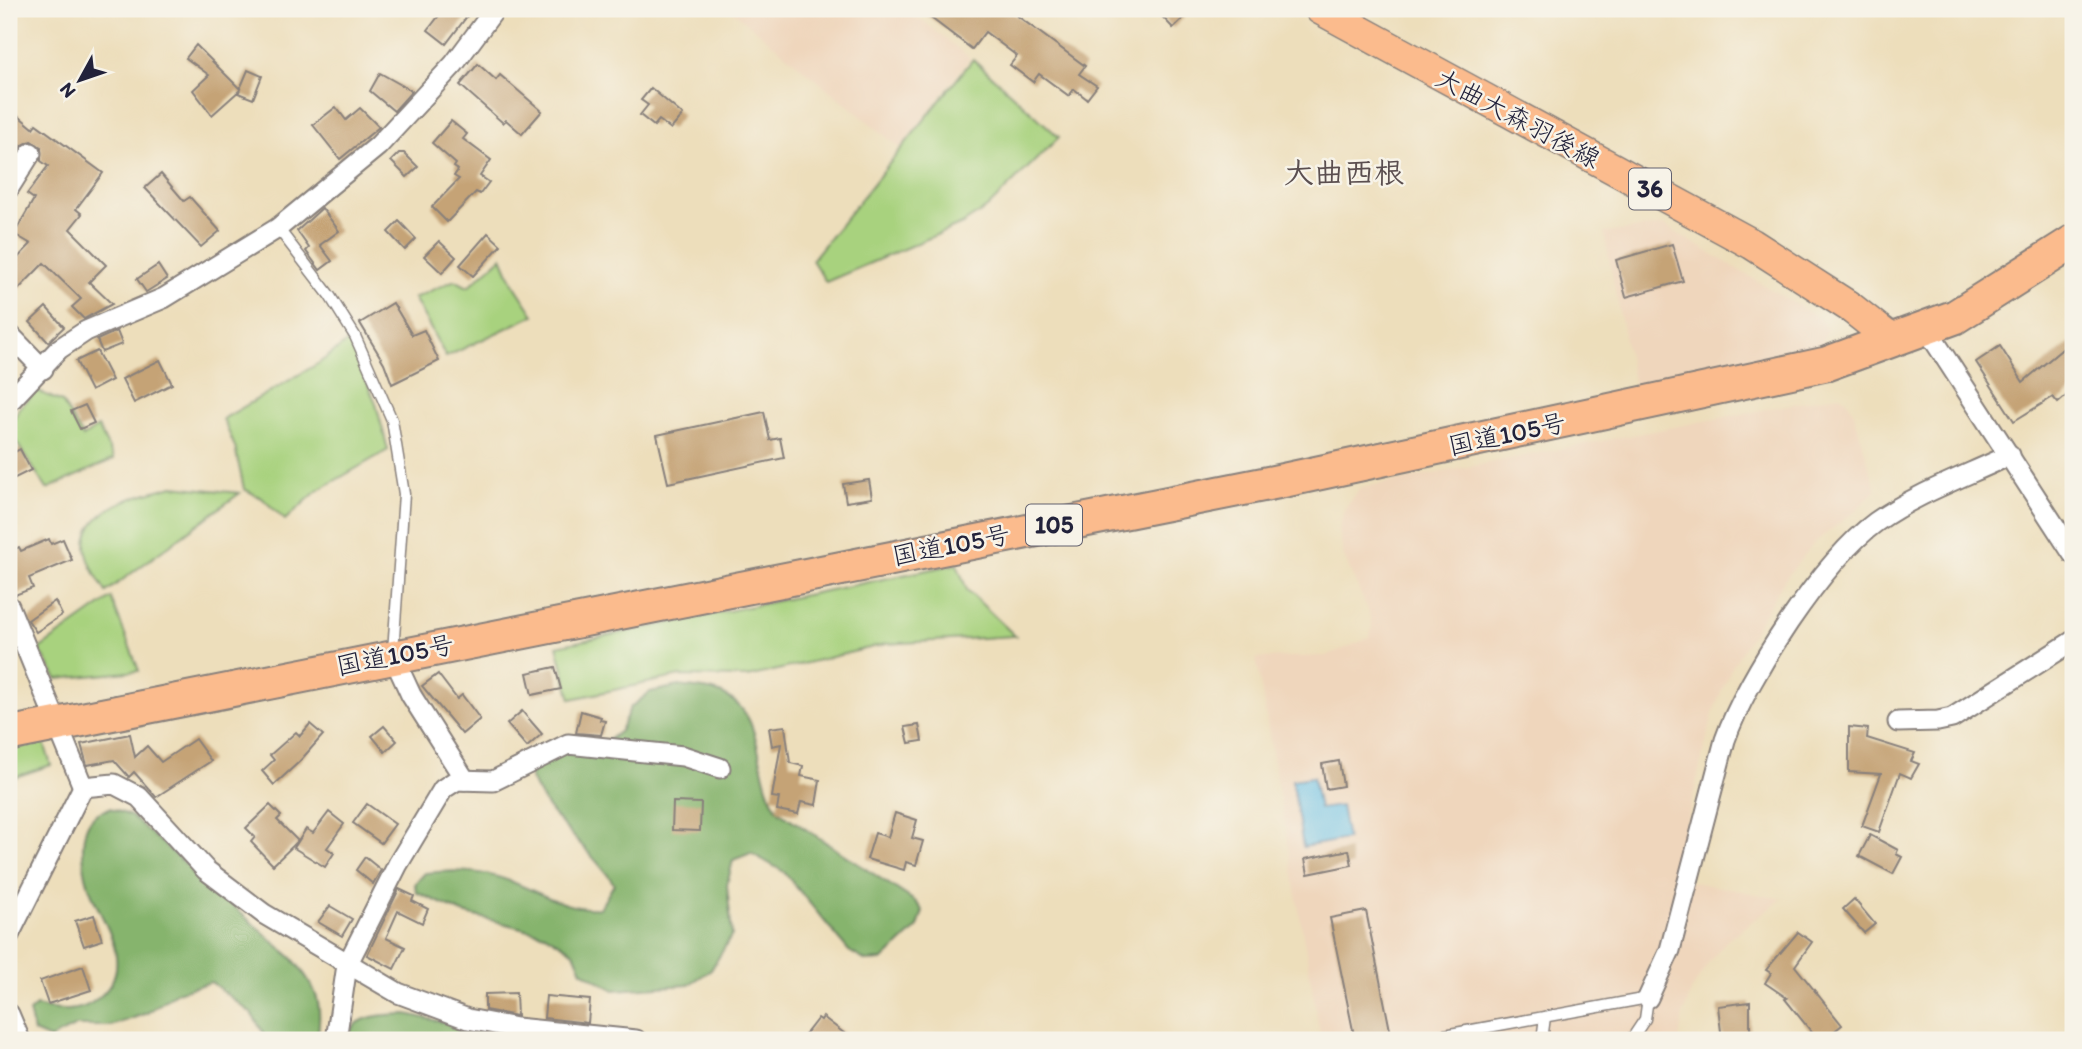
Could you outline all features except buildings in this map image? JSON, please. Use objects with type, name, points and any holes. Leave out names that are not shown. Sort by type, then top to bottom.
[{"type":"highway","name":"国道105号","points":[[9,734],[1466,443],[1826,364],[1955,317],[2073,242]]},
{"type":"main road","name":"大曲大森羽後線","points":[[1320,9],[1752,244],[1850,307],[1892,340]]},
{"type":"street","points":[[9,401],[43,369],[59,349],[86,331],[164,298],[278,228],[378,146],[454,64],[488,11]]},
{"type":"street","points":[[9,188],[31,153]]},
{"type":"street","points":[[1926,328],[2073,554]]},
{"type":"street","points":[[9,334],[43,369]]},
{"type":"street","points":[[1648,999],[1670,950],[1725,740],[1737,707],[1758,669],[1828,571],[1857,538],[1891,512],[2010,455]]},
{"type":"street","points":[[9,606],[83,787]]},
{"type":"street","points":[[1898,722],[1952,718],[2073,641]]},
{"type":"street","points":[[393,656],[411,695],[465,780]]},
{"type":"street","points":[[337,1040],[347,965],[398,864],[443,789],[457,780],[493,781],[568,744],[580,743],[638,753],[683,755],[720,768]]},
{"type":"street","points":[[83,787],[114,783],[139,797],[206,870],[289,932],[398,993],[468,1019],[516,1028],[636,1040]]},
{"type":"street","points":[[9,935],[83,787]]},
{"type":"street","points":[[9,1014],[20,1040]]},
{"type":"lane","points":[[278,228],[330,296],[355,336],[392,420],[404,494],[393,656]]},
{"type":"lane","points":[[1416,1040],[1648,999],[1645,1019],[1631,1040]]},
{"type":"lane","points":[[1542,1040],[1545,1017]]},
{"type":"shaded area","points":[[730,9],[908,9],[970,58],[900,148]]},
{"type":"shaded area","points":[[1664,225],[1820,319],[1827,330],[1821,345],[1797,361],[1634,386],[1604,233]]},
{"type":"shaded area","points":[[1839,395],[1846,399],[1853,410],[1876,490],[1854,512],[1815,542],[1785,579],[1731,669],[1714,709],[1673,878],[1782,899],[1727,940],[1710,961],[1692,989],[1683,1015],[1679,1040],[1321,1040],[1256,658],[1326,656],[1369,638],[1372,627],[1369,613],[1344,557],[1339,530],[1344,510],[1360,488]]},
{"type":"green space","points":[[973,59],[1059,137],[987,208],[962,224],[826,282],[812,260]]},
{"type":"green space","points":[[502,257],[513,283],[534,315],[446,357],[414,298],[455,280],[468,287]]},
{"type":"green space","points":[[350,340],[376,404],[388,450],[317,491],[285,520],[262,498],[244,489],[235,447],[223,419],[319,363]]},
{"type":"green space","points":[[37,391],[62,402],[83,437],[98,427],[114,459],[47,489],[9,431],[19,408]]},
{"type":"green space","points":[[173,486],[240,493],[106,592],[88,559],[86,547],[88,533],[95,521],[118,504]]},
{"type":"green space","points":[[957,564],[967,590],[1015,636],[886,644],[748,677],[680,676],[571,699],[557,646]]},
{"type":"green space","points":[[111,598],[139,671],[57,679],[39,649]]},
{"type":"green space","points":[[679,686],[717,692],[734,701],[753,729],[765,781],[780,812],[916,902],[923,911],[918,927],[883,960],[866,961],[849,951],[784,872],[751,853],[733,860],[727,885],[732,935],[711,970],[688,985],[614,990],[582,971],[574,952],[545,934],[463,913],[416,892],[415,884],[425,873],[466,872],[507,880],[575,906],[600,908],[614,884],[544,802],[528,770],[531,759],[608,740],[620,731],[630,708],[650,692]]},
{"type":"green space","points":[[42,736],[51,765],[9,779],[9,749]]},
{"type":"green space","points":[[110,808],[131,816],[292,958],[316,996],[319,1015],[317,1040],[268,1040],[251,1013],[211,982],[177,992],[147,1013],[111,1026],[76,1026],[50,1039],[34,1032],[29,1012],[36,1006],[60,1010],[83,1007],[97,999],[115,975],[115,950],[90,888],[83,855],[85,832],[89,823],[96,814]]},
{"type":"green space","points":[[407,1014],[523,1040],[347,1040],[350,1031],[363,1020]]},
{"type":"water","points":[[1313,777],[1319,809],[1341,806],[1347,839],[1303,847],[1292,780]]},
{"type":"district","name":"大曲西根","points":[[1344,173]]}]
